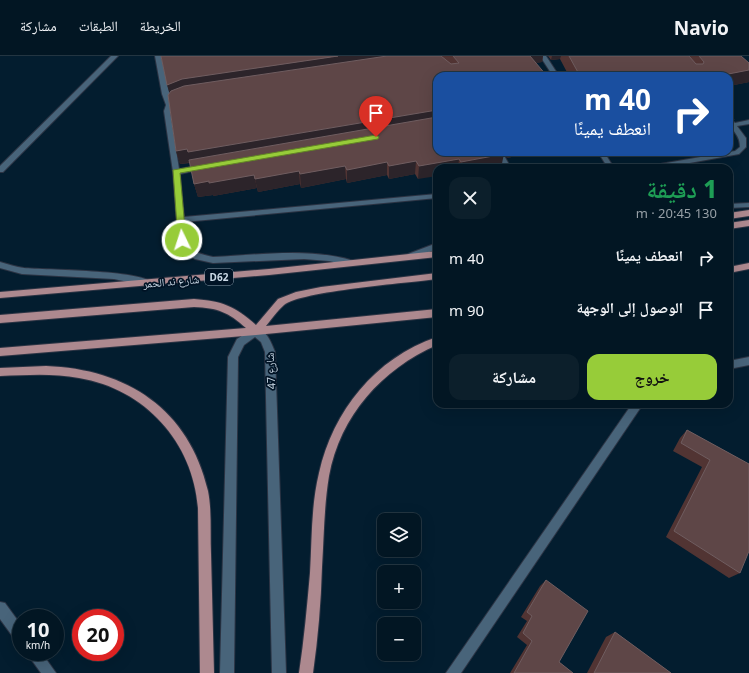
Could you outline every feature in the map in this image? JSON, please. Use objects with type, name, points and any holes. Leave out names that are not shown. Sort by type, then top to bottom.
[{"type":"main road","points":[[733,215],[749,213]]},
{"type":"main road","points":[[733,225],[749,223]]},
{"type":"main road","name":"شارع ند الحمر","points":[[0,295],[147,283],[433,254]]},
{"type":"main road","points":[[733,269],[749,266]]},
{"type":"main road","points":[[256,331],[281,302],[296,296],[321,290],[433,276]]},
{"type":"main road","points":[[0,319],[194,303],[215,304],[231,309],[256,331]]},
{"type":"main road","points":[[0,352],[256,331],[433,313]]},
{"type":"main road","points":[[306,673],[324,473],[333,443],[347,415],[363,392],[396,362],[414,351],[433,343]]},
{"type":"main road","points":[[0,372],[52,371],[90,376],[124,387],[154,406],[176,429],[192,458],[202,492],[207,673]]},
{"type":"street","points":[[0,170],[116,56]]},
{"type":"street","points":[[0,265],[22,271],[114,276],[147,283]]},
{"type":"street","points":[[227,673],[233,357],[240,342],[256,331]]},
{"type":"street","name":"شارع 47","points":[[256,331],[265,340],[270,352],[279,673]]},
{"type":"street","points":[[733,364],[749,361]]},
{"type":"street","points":[[453,673],[635,408]]},
{"type":"street","points":[[0,608],[12,624]]},
{"type":"street","points":[[40,661],[49,673]]},
{"type":"lane","points":[[158,56],[165,94],[169,104],[168,111],[184,245],[192,254],[205,259],[221,260],[304,256],[329,258],[351,263]]},
{"type":"lane","points":[[543,56],[553,72]]},
{"type":"lane","points":[[169,104],[176,99],[186,96]]},
{"type":"lane","points":[[733,122],[749,122]]},
{"type":"lane","points":[[733,125],[743,138],[744,147],[741,150]]},
{"type":"lane","points":[[733,154],[741,150],[749,149]]},
{"type":"lane","points":[[675,164],[726,156]]},
{"type":"lane","points":[[176,172],[207,166]]},
{"type":"lane","points":[[180,220],[433,196]]},
{"type":"lane","points":[[733,206],[749,205]]},
{"type":"lane","points":[[411,256],[433,248]]},
{"type":"building","points":[[161,56],[338,56],[182,79],[167,85]]},
{"type":"building","points":[[387,56],[441,56],[451,64],[459,63],[453,56],[530,56],[544,72],[433,72],[433,111],[188,152],[187,149],[176,151],[168,95],[171,91],[184,86]]},
{"type":"building","points":[[569,56],[689,56],[696,64],[703,64],[704,62],[699,56],[741,56],[749,63],[749,70],[733,73],[578,72]]},
{"type":"building","points":[[433,118],[433,156],[493,156],[461,162],[459,159],[419,166],[416,161],[389,166],[387,162],[347,170],[345,166],[300,174],[299,171],[255,179],[254,175],[209,183],[209,181],[194,184],[189,160]]},
{"type":"building","points":[[687,430],[749,464],[749,551],[740,573],[674,531],[710,460],[681,443]]},
{"type":"building","points":[[546,580],[588,611],[559,662],[573,673],[514,673],[532,641],[523,633],[532,616],[527,612]]},
{"type":"building","points":[[615,632],[671,673],[594,673]]},
{"type":"route","points":[[182,240],[176,172],[376,137]]}]
